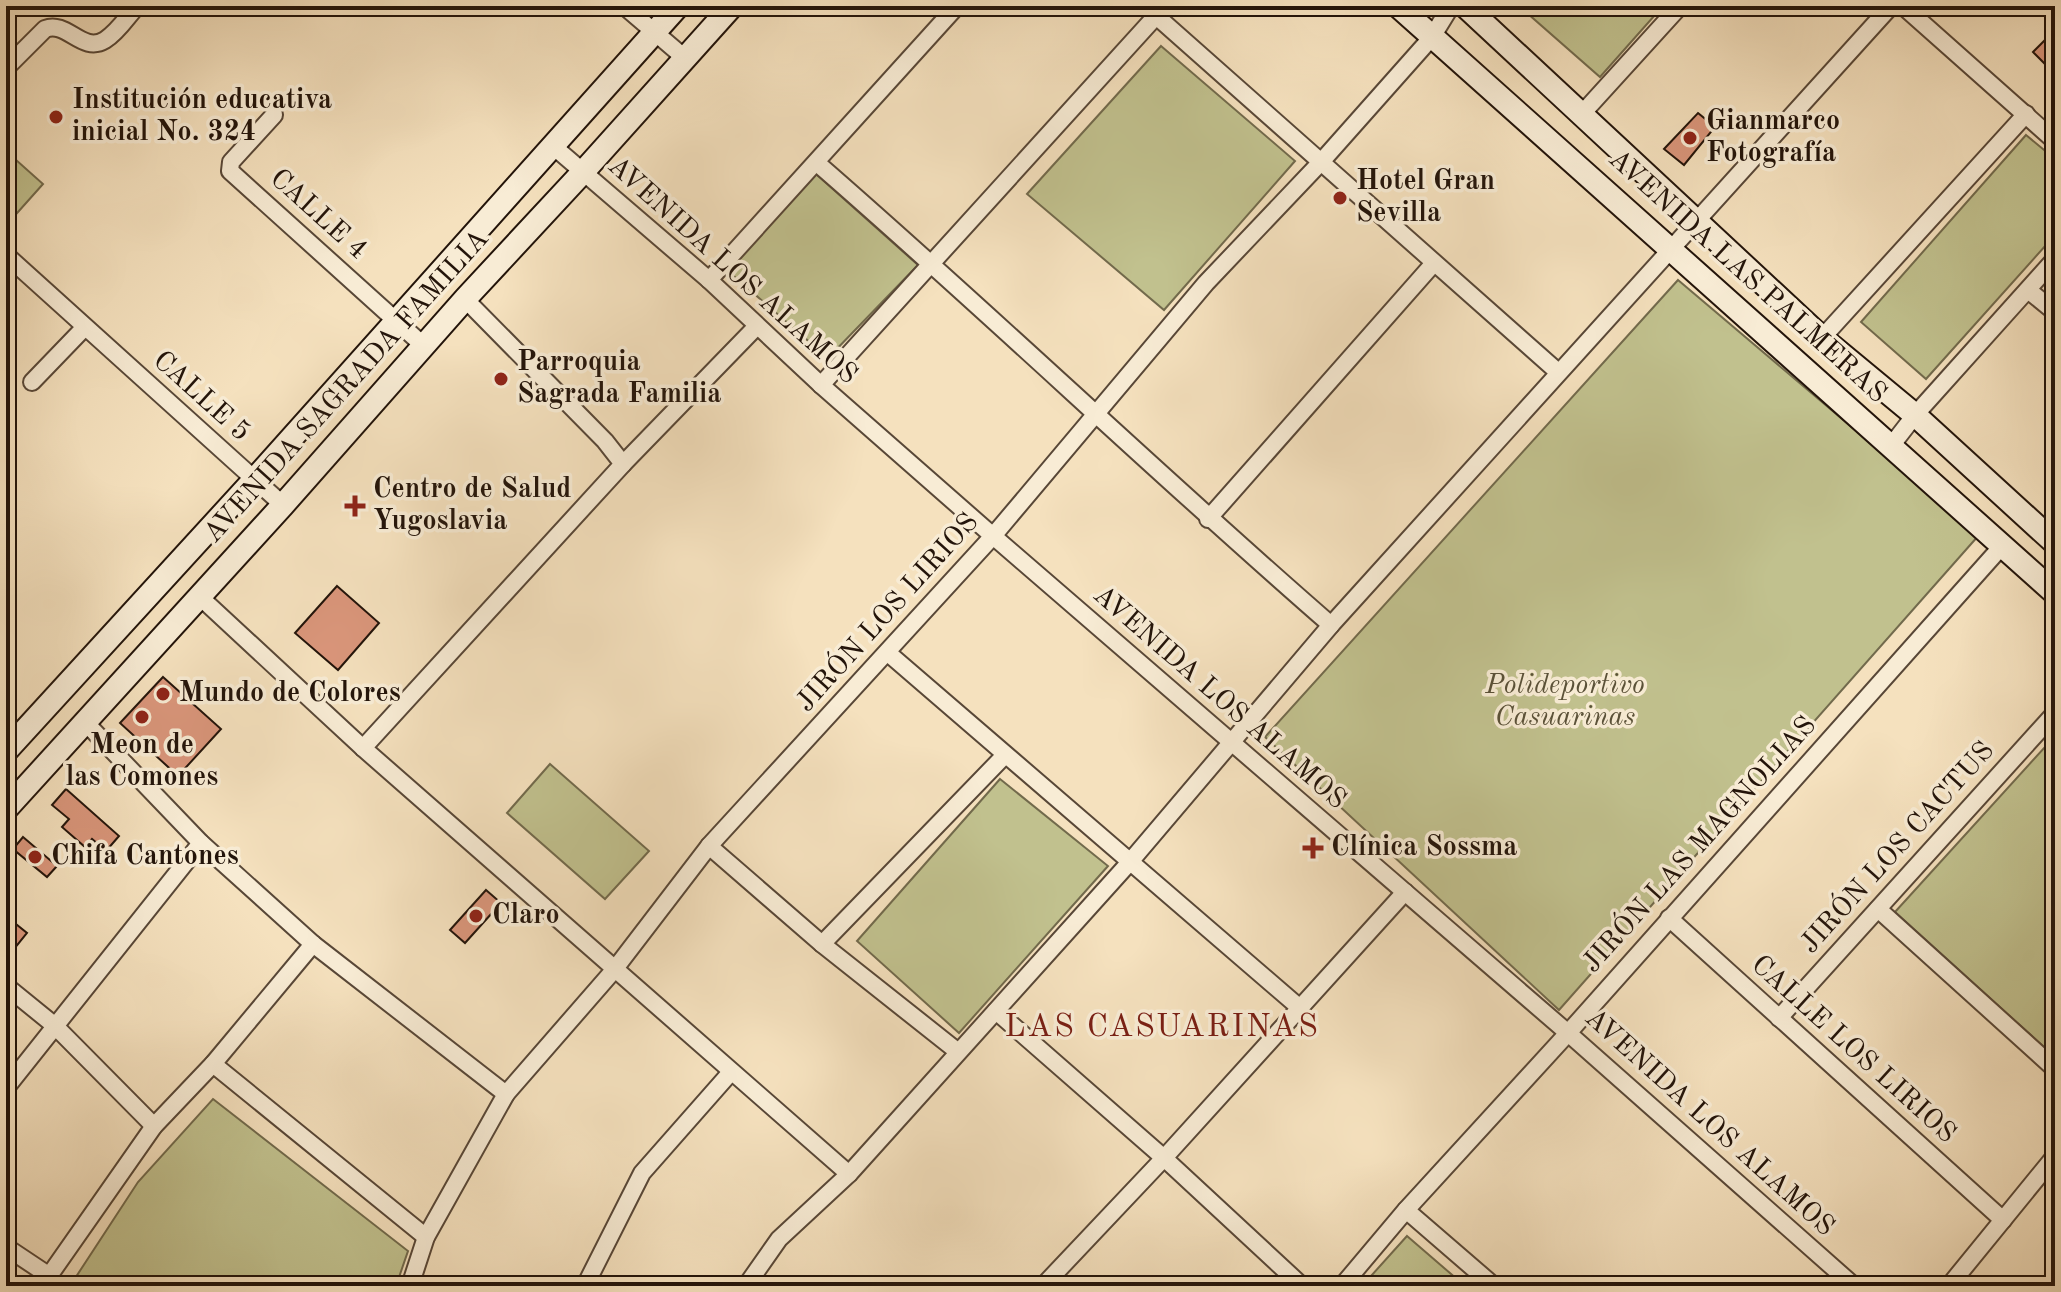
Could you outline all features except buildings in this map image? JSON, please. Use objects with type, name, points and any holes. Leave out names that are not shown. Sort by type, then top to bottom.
[{"type":"main road","name":"AVENIDA SAGRADA FAMILIA","points":[[6,751],[254,480],[678,6]]},
{"type":"main road","name":"AVENIDA SAGRADA FAMILIA","points":[[8,802],[283,505],[465,299],[732,6]]},
{"type":"main road","name":"AVENIDA LAS PALMERAS","points":[[1398,6],[2055,593]]},
{"type":"main road","name":"AVENIDA LAS PALMERAS","points":[[1465,6],[1822,338],[1915,415],[2055,543]]},
{"type":"street","points":[[6,68],[45,29],[53,26],[60,28],[85,43],[95,44],[107,39],[137,6]]},
{"type":"street","points":[[624,6],[686,59]]},
{"type":"street","points":[[709,280],[957,6]]},
{"type":"street","name":"JIRÓN LOS LIRIOS","points":[[410,1286],[426,1237],[506,1094],[614,970],[709,846],[993,536],[1206,283],[1321,162],[1432,37],[1451,6]]},
{"type":"street","points":[[1580,116],[1680,6]]},
{"type":"street","points":[[746,1286],[779,1239],[849,1174],[1129,863],[1331,625],[1891,6]]},
{"type":"street","points":[[1903,6],[2055,141]]},
{"type":"street","points":[[821,385],[1150,11],[1558,372]]},
{"type":"street","points":[[1822,338],[2026,114]]},
{"type":"street","name":"CALLE 4","points":[[274,115],[231,162],[230,171],[424,346]]},
{"type":"street","name":"AVENIDA LOS ALAMOS","points":[[553,146],[709,280],[821,385],[993,536],[1568,1033],[1854,1286]]},
{"type":"street","points":[[817,163],[931,262],[1208,519],[1331,625]]},
{"type":"street","name":"CALLE 5","points":[[6,255],[283,505]]},
{"type":"street","points":[[1891,446],[2055,259]]},
{"type":"street","points":[[1208,519],[1434,263]]},
{"type":"street","points":[[2028,290],[2055,312]]},
{"type":"street","points":[[465,299],[605,441],[623,464]]},
{"type":"street","points":[[363,748],[623,464],[757,326]]},
{"type":"street","points":[[32,382],[85,327]]},
{"type":"street","name":"JIRÓN LAS MAGNOLIAS","points":[[1342,1286],[1406,1210],[2002,546]]},
{"type":"street","points":[[199,596],[363,748],[849,1174]]},
{"type":"street","points":[[888,653],[1300,1008]]},
{"type":"street","name":"JIRÓN LOS CACTUS","points":[[1779,1018],[2055,713]]},
{"type":"street","points":[[85,722],[201,843],[313,944],[506,1094]]},
{"type":"street","points":[[822,944],[1005,755]]},
{"type":"street","points":[[6,1088],[201,843]]},
{"type":"street","points":[[709,846],[822,944],[957,1051]]},
{"type":"street","points":[[1043,1286],[1164,1158],[1405,892]]},
{"type":"street","points":[[1878,909],[2055,1069]]},
{"type":"street","name":"CALLE LOS LIRIOS","points":[[1669,918],[2003,1220]]},
{"type":"street","points":[[6,1247],[45,1280],[154,1126],[213,1064],[313,944]]},
{"type":"street","points":[[6,986],[54,1025],[154,1126]]},
{"type":"street","points":[[996,1011],[1164,1158],[1302,1286]]},
{"type":"street","points":[[213,1064],[426,1237]]},
{"type":"street","points":[[585,1286],[642,1173],[731,1072]]},
{"type":"street","points":[[1949,1286],[2055,1156]]},
{"type":"street","points":[[1406,1210],[1494,1286]]},
{"type":"green space","points":[[1519,6],[1663,6],[1600,77]]},
{"type":"green space","points":[[1161,46],[1295,161],[1164,310],[1027,194]]},
{"type":"green space","points":[[2026,135],[2055,159],[2055,235],[1926,379],[1861,322]]},
{"type":"green space","points":[[6,151],[43,184],[10,221],[6,217]]},
{"type":"green space","points":[[816,174],[918,265],[828,358],[728,271]]},
{"type":"green space","name":"Polideportivo Casuarinas","points":[[1678,280],[1979,535],[1559,1010],[1265,737]]},
{"type":"green space","points":[[2055,736],[2055,1057],[1895,912]]},
{"type":"green space","points":[[550,764],[649,851],[605,899],[507,813]]},
{"type":"green space","points":[[1000,779],[1108,866],[959,1033],[857,941]]},
{"type":"green space","points":[[213,1099],[408,1251],[396,1286],[70,1286],[138,1182]]},
{"type":"green space","points":[[1407,1236],[1465,1286],[1362,1286]]},
{"type":"place","name":"Institución educativa inicial No. 324","points":[[56,117]]},
{"type":"place","name":"Gianmarco Fotografía","points":[[1690,138]]},
{"type":"place","name":"Hotel Gran Sevilla","points":[[1340,198]]},
{"type":"place","name":"Parroquia Sagrada Familia","points":[[501,379]]},
{"type":"place","name":"Centro de Salud Yugoslavia","points":[[355,506]]},
{"type":"place","name":"Mundo de Colores","points":[[163,694]]},
{"type":"place","name":"Meon de las Comones","points":[[142,717]]},
{"type":"place","name":"Clínica Sossma","points":[[1313,848]]},
{"type":"place","name":"Chifa Cantones","points":[[35,857]]},
{"type":"place","name":"Claro","points":[[476,916]]},
{"type":"district","name":"LAS CASUARINAS","points":[[1162,1028]]}]
